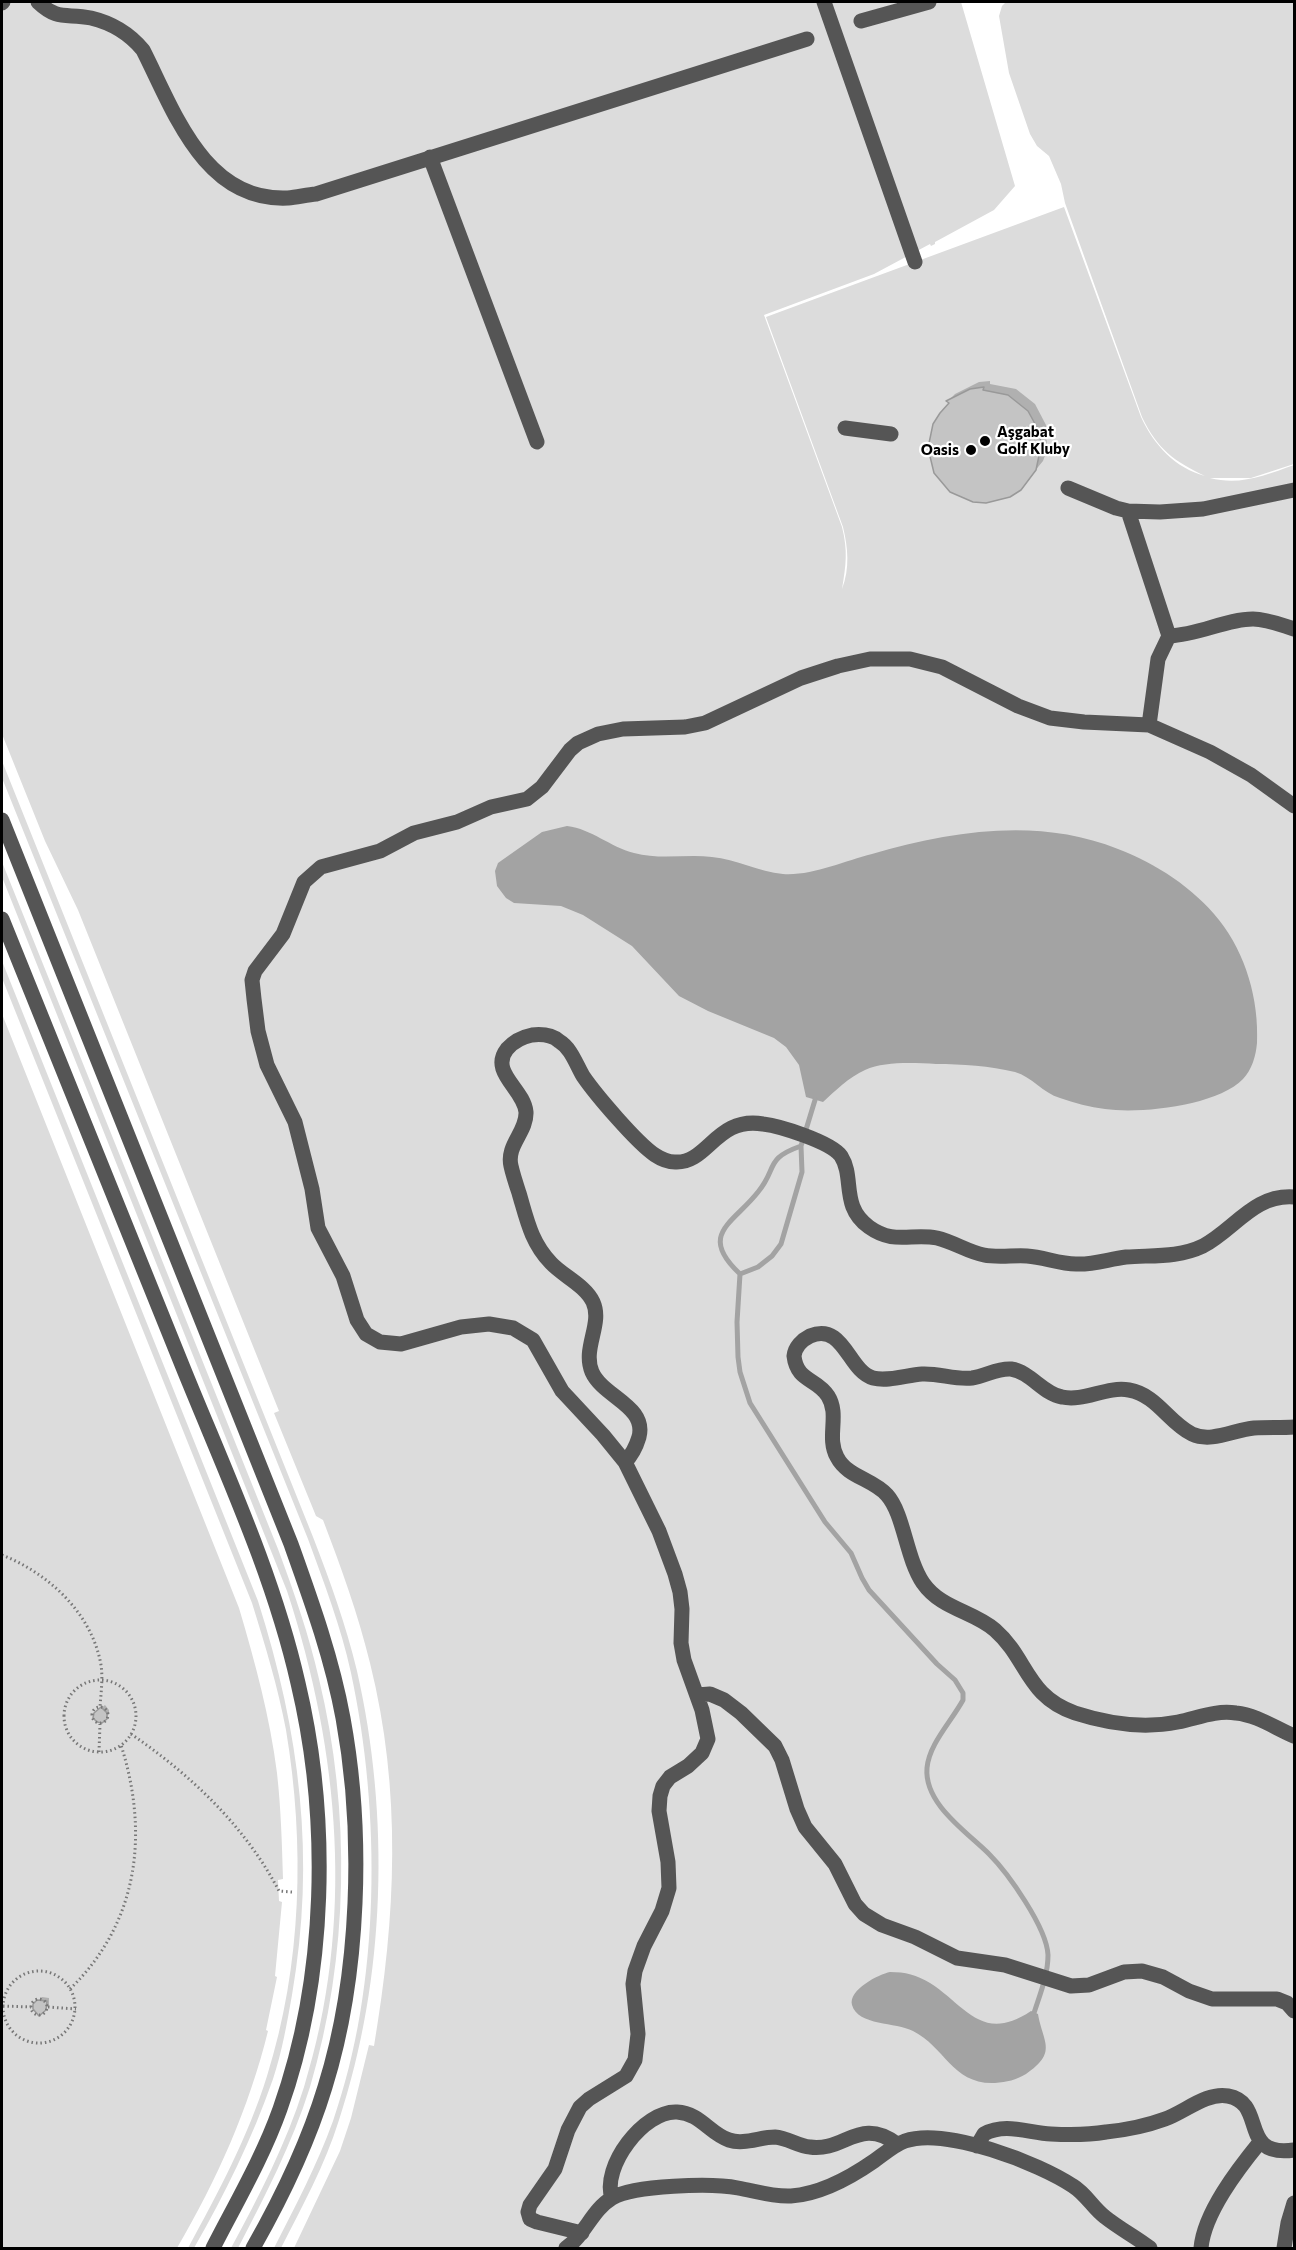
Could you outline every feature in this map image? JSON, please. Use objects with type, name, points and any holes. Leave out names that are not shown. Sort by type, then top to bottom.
[{"type":"street","points":[[38,2],[50,13],[90,18],[117,27],[134,38],[143,50],[194,148],[209,166],[246,190],[264,196],[288,198],[316,194],[807,39]]},
{"type":"street","points":[[824,2],[915,262]]},
{"type":"street","points":[[861,21],[929,2]]},
{"type":"street","points":[[430,157],[537,442]]},
{"type":"street","points":[[845,428],[891,434]]},
{"type":"street","points":[[1068,488],[1128,512],[1203,509],[1294,490]]},
{"type":"street","points":[[1128,512],[1169,636],[1158,659],[1149,725]]},
{"type":"street","points":[[1169,636],[1185,635],[1252,619],[1294,629]]},
{"type":"street","points":[[582,2233],[533,2221],[528,2209],[555,2169],[568,2130],[580,2107],[626,2076],[635,2060],[638,2034],[633,1984],[635,1971],[662,1911],[670,1878],[659,1811],[660,1796],[666,1781],[696,1759],[705,1747],[707,1728],[683,1651],[682,1609],[675,1574],[659,1531],[625,1462],[562,1391],[548,1369],[538,1345],[524,1333],[502,1325],[473,1325],[413,1342],[391,1344],[374,1340],[361,1327],[343,1276],[318,1228],[312,1189],[299,1136],[292,1114],[267,1065],[258,1031],[252,980],[255,971],[283,934],[304,882],[321,867],[380,851],[414,833],[457,822],[491,807],[527,799],[542,787],[570,750],[588,738],[623,729],[671,729],[705,723],[801,678],[870,659],[910,659],[942,667],[1025,709],[1050,718],[1149,725],[1192,743],[1228,762],[1294,806]]},
{"type":"street","points":[[2,820],[291,1544],[322,1635],[343,1718],[354,1805],[354,1894],[349,1977],[334,2056],[316,2114],[278,2204],[254,2248]]},
{"type":"street","points":[[2,919],[260,1559],[299,1684],[311,1754],[317,1807],[320,1892],[310,1983],[302,2029],[280,2111],[213,2248]]},
{"type":"street","points":[[625,1462],[635,1448],[640,1430],[639,1421],[630,1408],[604,1388],[592,1372],[588,1355],[595,1316],[593,1302],[582,1289],[542,1254],[531,1236],[510,1160],[526,1112],[520,1097],[503,1071],[503,1056],[511,1045],[523,1038],[539,1035],[558,1039],[566,1047],[598,1095],[650,1151],[667,1161],[677,1162],[691,1159],[721,1133],[746,1123],[765,1124],[831,1146],[840,1155],[844,1164],[850,1201],[856,1214],[867,1226],[890,1237],[932,1237],[985,1256],[1025,1256],[1076,1264],[1122,1258],[1178,1255],[1211,1241],[1265,1201],[1285,1196],[1294,1197]]},
{"type":"street","points":[[1294,1427],[1252,1428],[1216,1436],[1196,1435],[1184,1429],[1154,1401],[1141,1393],[1116,1390],[1064,1398],[1049,1392],[1023,1373],[1008,1369],[965,1378],[930,1374],[871,1378],[860,1369],[836,1339],[825,1334],[812,1335],[801,1342],[794,1356],[799,1372],[823,1390],[831,1402],[834,1412],[831,1441],[837,1458],[849,1471],[888,1496],[897,1515],[911,1560],[927,1589],[949,1606],[995,1630],[1012,1650],[1034,1685],[1057,1706],[1112,1723],[1141,1726],[1169,1724],[1216,1712],[1238,1713],[1257,1718],[1294,1736]]},
{"type":"street","points":[[697,1695],[710,1694],[724,1700],[775,1746],[785,1767],[797,1809],[805,1827],[834,1864],[851,1899],[864,1914],[882,1925],[915,1937],[957,1958],[1005,1965],[1071,1986],[1085,1986],[1124,1972],[1142,1971],[1163,1977],[1189,1991],[1212,1999],[1277,1999],[1287,2003],[1294,2011]]},
{"type":"street","points":[[977,2145],[984,2134],[1003,2128],[1078,2135],[1125,2130],[1167,2119],[1204,2100],[1220,2095],[1236,2098],[1245,2104],[1260,2142],[1272,2149],[1294,2150]]},
{"type":"street","points":[[612,2198],[610,2184],[612,2174],[622,2151],[649,2123],[674,2112],[693,2115],[724,2138],[734,2141],[777,2138],[818,2148],[850,2136],[871,2133],[885,2136],[897,2144]]},
{"type":"street","points":[[566,2248],[582,2233],[601,2207],[612,2198],[637,2191],[695,2186],[727,2186],[780,2196],[803,2194],[828,2187],[845,2178],[897,2144],[912,2139],[938,2138],[977,2145],[1049,2173],[1072,2185],[1107,2218],[1150,2248]]},
{"type":"street","points":[[1201,2248],[1203,2234],[1215,2209],[1260,2142]]},
{"type":"street","points":[[1284,2248],[1294,2203]]},
{"type":"path","points":[[2,1555],[37,1572],[73,1605],[84,1623],[101,1666],[100,1707]]},
{"type":"path","points":[[101,1679],[119,1685],[132,1698],[136,1717],[131,1734],[121,1745],[108,1751],[99,1752],[81,1747],[73,1740],[64,1724],[65,1705],[75,1689],[92,1680],[101,1679]]},
{"type":"path","points":[[100,1707],[91,1715],[96,1723],[100,1724]]},
{"type":"path","points":[[100,1707],[104,1708],[108,1715],[107,1720],[100,1724]]},
{"type":"path","points":[[99,1752],[100,1724]]},
{"type":"path","points":[[131,1734],[164,1757],[199,1788],[245,1838],[279,1891],[292,1892]]},
{"type":"path","points":[[70,1989],[97,1958],[111,1934],[122,1909],[132,1876],[137,1835],[135,1805],[130,1775],[121,1745]]},
{"type":"path","points":[[31,1972],[50,1972],[59,1977],[70,1989],[75,1999],[74,2018],[64,2034],[47,2043],[38,2043],[28,2042],[12,2032],[2,2006],[9,1988],[22,1975],[31,1972]]},
{"type":"path","points":[[40,1999],[47,2003],[48,2007],[46,2012],[39,2016],[32,2011],[31,2007],[32,2002],[40,1999]]},
{"type":"path","points":[[2,2006],[31,2007]]},
{"type":"path","points":[[48,2007],[75,2009]]},
{"type":"shaded area","points":[[2,2],[961,2],[1015,186],[994,210],[935,244],[931,246],[930,244],[874,274],[764,315],[842,527],[846,558],[842,589],[846,573],[847,558],[843,527],[766,317],[1064,207],[1141,417],[1146,427],[1159,446],[1175,461],[1205,476],[1168,453],[1154,438],[1142,417],[1065,203],[1061,184],[1049,156],[1037,146],[1030,134],[1009,73],[999,16],[1002,6],[1006,2],[1294,2],[1294,464],[1251,478],[1210,478],[1242,480],[1263,476],[1294,465],[1294,2248],[294,2248],[340,2151],[351,2118],[369,2045],[374,2046],[391,1902],[391,1806],[387,1759],[370,1663],[349,1591],[330,1538],[323,1520],[316,1516],[274,1413],[279,1411],[78,910],[45,841],[2,734]]},
{"type":"shaded area","points":[[2,761],[319,1554],[353,1654],[368,1726],[375,1782],[378,1897],[374,1954],[366,2010],[355,2066],[333,2137],[313,2185],[281,2248],[274,2248],[320,2154],[349,2068],[368,1956],[371,1840],[368,1783],[351,1673],[337,1622],[308,1539],[2,778]]},
{"type":"shaded area","points":[[567,826],[585,831],[634,853],[653,856],[721,858],[783,874],[805,873],[933,839],[995,831],[1026,830],[1057,833],[1088,839],[1118,849],[1160,869],[1186,887],[1209,908],[1228,933],[1237,948],[1253,994],[1257,1027],[1253,1062],[1243,1079],[1215,1096],[1197,1102],[1157,1109],[1120,1110],[1088,1106],[1054,1096],[1027,1077],[1015,1072],[956,1064],[881,1065],[853,1076],[823,1102],[806,1097],[799,1065],[786,1047],[774,1038],[708,1011],[679,996],[632,946],[583,915],[561,906],[514,903],[506,898],[497,886],[495,871],[498,863],[542,832]]},
{"type":"shaded area","points":[[2,862],[278,1549],[311,1646],[329,1729],[337,1780],[341,1884],[332,1987],[323,2038],[303,2108],[277,2169],[238,2248],[231,2248],[262,2189],[304,2087],[320,2025],[330,1963],[335,1900],[334,1838],[329,1775],[319,1713],[305,1652],[287,1591],[2,877]]},
{"type":"shaded area","points":[[2,961],[258,1601],[273,1650],[294,1748],[300,1796],[303,1894],[299,1944],[282,2048],[265,2101],[247,2145],[194,2248],[188,2248],[232,2164],[259,2099],[279,2034],[287,1991],[297,1904],[298,1860],[292,1773],[286,1730],[252,1603],[2,978]]},
{"type":"shaded area","points":[[2,1014],[239,1608],[261,1690],[277,1773],[283,1879],[278,1880],[279,1901],[282,1902],[275,1976],[277,1977],[266,2030],[268,2031],[251,2088],[230,2143],[177,2248],[2,2248]]},
{"type":"shaded area","points":[[890,1972],[925,1980],[975,2018],[987,2022],[999,2024],[1014,2020],[1031,2011],[1038,2014],[1046,2047],[1042,2059],[1026,2074],[1015,2079],[995,2083],[981,2082],[959,2072],[933,2046],[913,2031],[862,2017],[852,2005],[855,1994],[859,1988],[872,1979]]},
{"type":"building","name":"Aşgabat Golf Kluby","points":[[984,387],[983,390],[1008,395],[1028,411],[1040,433],[1041,446],[1036,470],[1021,490],[1010,497],[986,503],[973,502],[950,492],[934,473],[928,448],[933,424],[949,403],[946,401],[970,389]]},
{"type":"building","points":[[101,1707],[107,1713],[107,1719],[102,1723],[93,1718],[94,1713]]},
{"type":"building","points":[[37,2000],[47,2001],[46,2010],[39,2016],[33,2009],[33,2004]]},
{"type":"waterway","points":[[815,1100],[801,1146],[802,1172],[781,1244],[772,1256],[758,1267],[740,1274],[737,1322],[740,1372],[750,1403],[825,1522],[851,1553],[869,1590],[937,1664],[955,1680],[963,1693],[963,1700],[932,1750],[927,1768],[928,1781],[939,1805],[1006,1874],[1041,1930],[1046,1944],[1048,1962],[1034,2013]]},
{"type":"waterway","points":[[740,1274],[727,1260],[721,1249],[720,1239],[724,1230],[764,1184],[776,1160],[781,1155],[801,1146]]},
{"type":"place","name":"Aşgabat Golf Kluby","points":[[985,441]]},
{"type":"place","name":"Oasis","points":[[971,450]]}]
